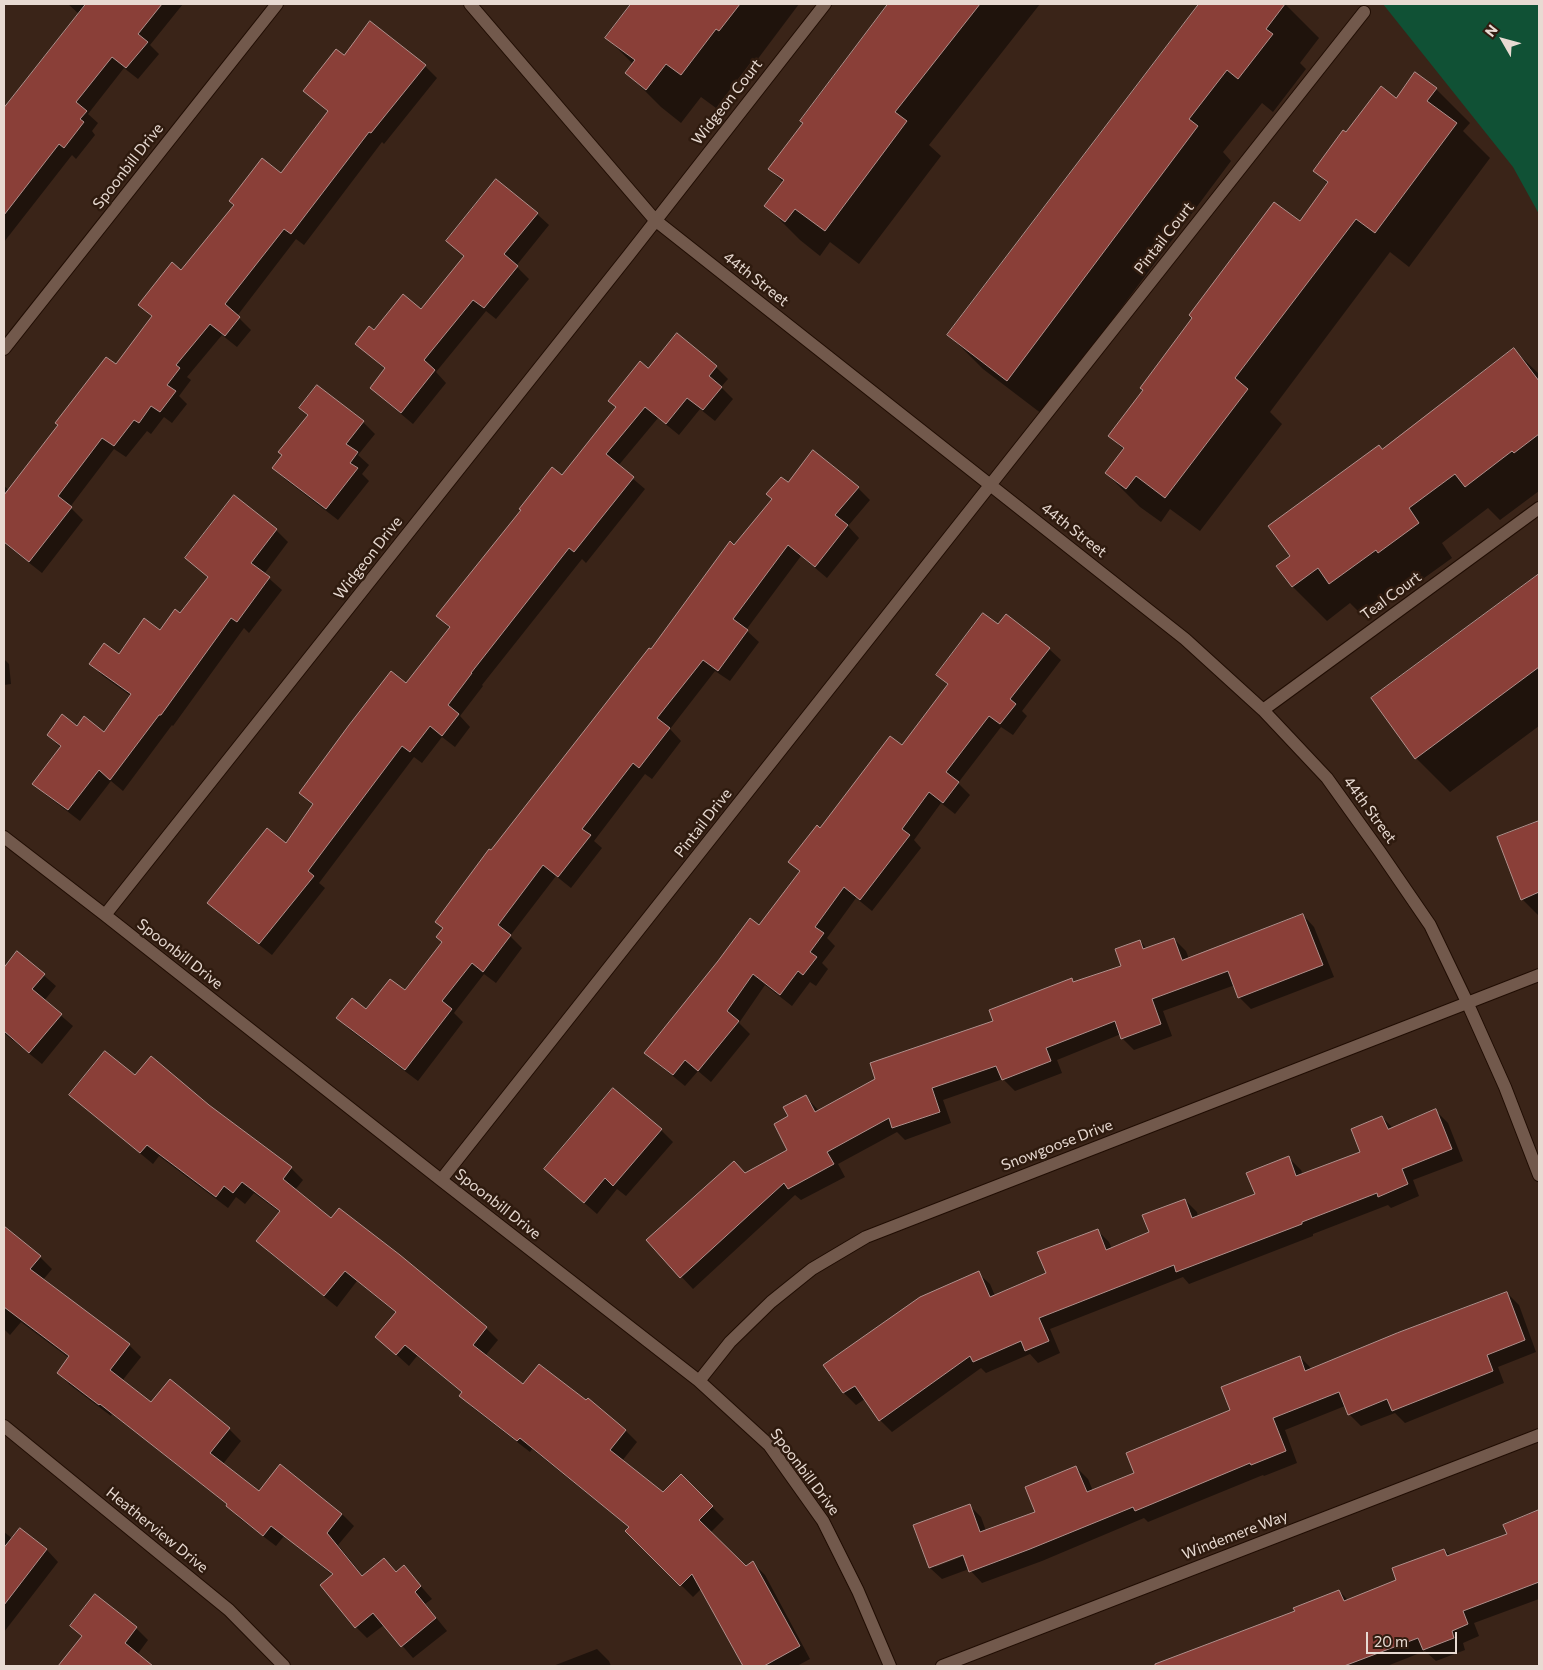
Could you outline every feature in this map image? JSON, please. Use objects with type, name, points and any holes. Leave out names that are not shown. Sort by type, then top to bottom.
[{"type":"street","name":"Spoonbill Drive","points":[[4,349],[277,4]]},
{"type":"street","name":"44th Street","points":[[470,4],[655,220],[1185,639],[1263,710],[1327,778],[1430,925],[1505,1087],[1539,1174]]},
{"type":"street","name":"Widgeon Court","points":[[655,220],[825,4]]},
{"type":"street","name":"Pintail Court","points":[[990,486],[1364,12]]},
{"type":"street","name":"Widgeon Drive","points":[[105,915],[655,220]]},
{"type":"street","name":"Pintail Drive","points":[[441,1180],[990,486]]},
{"type":"street","name":"Teal Court","points":[[1263,710],[1539,508]]},
{"type":"street","name":"Spoonbill Drive","points":[[4,837],[699,1381],[769,1445],[824,1522],[858,1591],[890,1666]]},
{"type":"street","name":"Snowgoose Drive","points":[[699,1381],[730,1342],[771,1302],[812,1269],[866,1238],[1539,975]]},
{"type":"street","name":"Heatherview Drive","points":[[4,1426],[229,1610],[284,1666]]},
{"type":"street","name":"Windemere Way","points":[[942,1666],[1539,1435]]},
{"type":"green space","points":[[1383,4],[1539,4],[1539,214],[1513,167]]},
{"type":"building","points":[[86,4],[162,4],[138,34],[148,42],[126,68],[112,57],[76,102],[87,111],[80,119],[84,122],[64,148],[59,144],[4,215],[4,108]]},
{"type":"building","points":[[631,4],[740,4],[719,31],[716,29],[681,75],[666,64],[646,90],[625,73],[635,60],[605,38]]},
{"type":"building","points":[[888,4],[980,4],[895,112],[907,121],[825,231],[795,209],[785,222],[764,206],[784,180],[768,169],[803,123],[800,121]]},
{"type":"building","points":[[1199,4],[1285,4],[1266,29],[1273,34],[1238,79],[1227,70],[1189,119],[1198,126],[1007,381],[947,335]]},
{"type":"building","points":[[370,21],[426,65],[371,133],[369,132],[291,234],[284,229],[225,304],[240,317],[225,336],[210,324],[176,365],[180,368],[167,385],[176,391],[160,412],[151,406],[139,423],[134,420],[114,446],[102,438],[58,496],[72,507],[29,562],[4,542],[4,495],[58,425],[55,423],[106,357],[116,364],[152,316],[138,305],[172,262],[181,270],[234,205],[229,201],[262,158],[281,173],[328,111],[303,91],[336,49],[344,55]]},
{"type":"building","points":[[1415,72],[1437,88],[1427,101],[1457,123],[1375,233],[1356,219],[1235,378],[1248,389],[1165,498],[1136,476],[1126,489],[1105,473],[1124,448],[1108,436],[1143,390],[1140,388],[1192,318],[1189,315],[1274,202],[1300,221],[1328,182],[1313,171],[1343,130],[1346,132],[1381,86],[1396,98]]},
{"type":"building","points":[[496,179],[538,213],[504,254],[518,266],[484,308],[473,300],[424,360],[435,370],[401,413],[370,388],[385,368],[355,344],[369,326],[374,330],[403,294],[421,309],[464,256],[446,241]]},
{"type":"building","points":[[677,333],[717,366],[709,376],[722,387],[703,410],[687,398],[666,424],[645,407],[606,454],[634,477],[574,552],[569,548],[471,673],[448,705],[459,714],[442,736],[430,726],[410,752],[402,746],[308,871],[314,876],[259,944],[207,903],[267,828],[286,843],[313,804],[299,793],[349,725],[391,671],[406,683],[450,627],[436,616],[521,510],[519,509],[552,467],[562,475],[616,407],[608,401],[640,361],[648,368]]},
{"type":"building","points":[[1514,348],[1539,381],[1539,434],[1514,453],[1512,451],[1465,487],[1455,474],[1409,508],[1419,523],[1378,553],[1376,550],[1329,584],[1318,568],[1292,587],[1276,566],[1290,556],[1268,526],[1379,445],[1382,449]]},
{"type":"building","points":[[317,385],[364,421],[346,444],[358,452],[350,463],[358,468],[326,509],[272,468],[282,455],[278,452],[308,415],[299,408]]},
{"type":"building","points":[[813,450],[859,487],[835,515],[848,525],[815,567],[788,545],[733,619],[748,630],[718,671],[703,660],[657,718],[670,728],[639,768],[633,763],[582,829],[591,835],[558,877],[543,865],[498,925],[511,935],[483,972],[472,963],[442,1001],[452,1009],[405,1070],[336,1018],[352,998],[366,1009],[390,979],[405,990],[442,942],[436,937],[443,928],[435,922],[489,849],[491,850],[649,648],[651,649],[730,541],[734,545],[772,499],[766,494],[781,477],[788,482]]},
{"type":"building","points":[[234,495],[277,529],[251,563],[270,577],[237,622],[231,618],[161,715],[159,715],[110,780],[99,770],[68,810],[32,784],[61,746],[47,735],[62,714],[77,726],[84,716],[104,732],[131,694],[89,664],[104,643],[119,654],[144,618],[160,630],[175,609],[180,613],[208,577],[185,558]]},
{"type":"building","points":[[1539,574],[1539,667],[1415,759],[1371,698]]},
{"type":"building","points":[[983,613],[998,624],[1006,614],[1050,648],[1010,699],[1016,704],[1000,724],[989,716],[946,772],[959,782],[943,803],[929,792],[902,829],[910,835],[860,900],[844,887],[815,927],[824,933],[810,952],[817,957],[803,975],[798,971],[780,995],[753,974],[727,1011],[739,1021],[698,1071],[685,1060],[673,1075],[644,1053],[750,918],[759,925],[800,871],[788,862],[817,825],[820,828],[890,736],[902,745],[948,684],[936,675]]},
{"type":"building","points":[[1539,821],[1539,892],[1521,900],[1497,837]]},
{"type":"building","points":[[1303,914],[1323,965],[1238,998],[1228,971],[1152,999],[1161,1024],[1121,1039],[1115,1021],[1046,1048],[1051,1061],[1002,1080],[996,1066],[932,1088],[940,1112],[892,1128],[889,1118],[827,1152],[834,1164],[788,1189],[784,1183],[680,1278],[646,1240],[734,1161],[745,1173],[787,1150],[774,1124],[788,1116],[783,1107],[806,1095],[815,1112],[875,1079],[870,1063],[993,1021],[989,1010],[1072,978],[1073,982],[1121,966],[1115,949],[1140,940],[1143,949],[1174,938],[1182,960]]},
{"type":"building","points":[[17,951],[45,974],[32,989],[62,1014],[29,1053],[4,1031],[4,968]]},
{"type":"building","points":[[105,1051],[135,1075],[151,1056],[209,1105],[292,1167],[283,1179],[331,1218],[339,1208],[400,1255],[487,1327],[473,1345],[523,1384],[539,1364],[586,1400],[588,1398],[626,1430],[610,1450],[663,1492],[681,1474],[713,1506],[699,1520],[746,1566],[753,1561],[800,1646],[764,1666],[743,1666],[692,1574],[680,1586],[625,1531],[629,1527],[520,1438],[517,1441],[459,1396],[462,1392],[405,1345],[396,1355],[375,1337],[396,1312],[345,1271],[324,1296],[256,1241],[280,1211],[242,1182],[233,1193],[224,1186],[216,1197],[147,1145],[140,1153],[69,1095]]},
{"type":"building","points":[[613,1088],[662,1129],[613,1186],[605,1178],[584,1203],[544,1169]]},
{"type":"building","points":[[1436,1109],[1452,1149],[1402,1169],[1408,1184],[1378,1197],[1377,1193],[1176,1272],[1174,1265],[1039,1318],[1049,1341],[1025,1351],[1021,1341],[973,1362],[970,1356],[879,1421],[855,1386],[843,1393],[823,1365],[920,1297],[979,1271],[990,1297],[1046,1273],[1037,1252],[1098,1229],[1106,1250],[1149,1232],[1142,1215],[1185,1199],[1192,1218],[1255,1194],[1246,1173],[1289,1156],[1296,1176],[1360,1152],[1351,1129],[1382,1116],[1388,1129]]},
{"type":"building","points":[[4,1226],[41,1256],[30,1269],[130,1344],[110,1370],[151,1402],[170,1379],[230,1428],[210,1453],[259,1491],[280,1464],[342,1514],[327,1533],[362,1576],[384,1558],[396,1572],[404,1565],[421,1586],[415,1592],[436,1618],[401,1647],[373,1613],[355,1628],[320,1585],[333,1574],[271,1526],[263,1536],[226,1506],[227,1504],[100,1404],[57,1373],[69,1356],[4,1307]]},
{"type":"building","points":[[1507,1292],[1525,1340],[1487,1355],[1493,1371],[1392,1411],[1387,1399],[1348,1415],[1339,1392],[1273,1418],[1286,1451],[1251,1465],[1250,1463],[1135,1511],[1133,1507],[969,1572],[963,1555],[929,1568],[913,1525],[970,1504],[980,1532],[1035,1512],[1025,1487],[1076,1466],[1087,1492],[1134,1473],[1126,1453],[1230,1410],[1221,1387],[1300,1356],[1305,1371],[1397,1333]]},
{"type":"building","points":[[1539,1510],[1539,1582],[1463,1611],[1468,1624],[1452,1631],[1454,1638],[1423,1650],[1418,1638],[1344,1666],[1155,1666],[1155,1664],[1295,1611],[1293,1608],[1339,1590],[1344,1601],[1396,1580],[1392,1568],[1444,1549],[1447,1556],[1507,1534],[1503,1525]]},
{"type":"building","points":[[20,1528],[47,1549],[4,1605],[4,1548]]},
{"type":"building","points":[[95,1594],[137,1627],[125,1643],[153,1666],[58,1666],[82,1636],[70,1626]]}]
